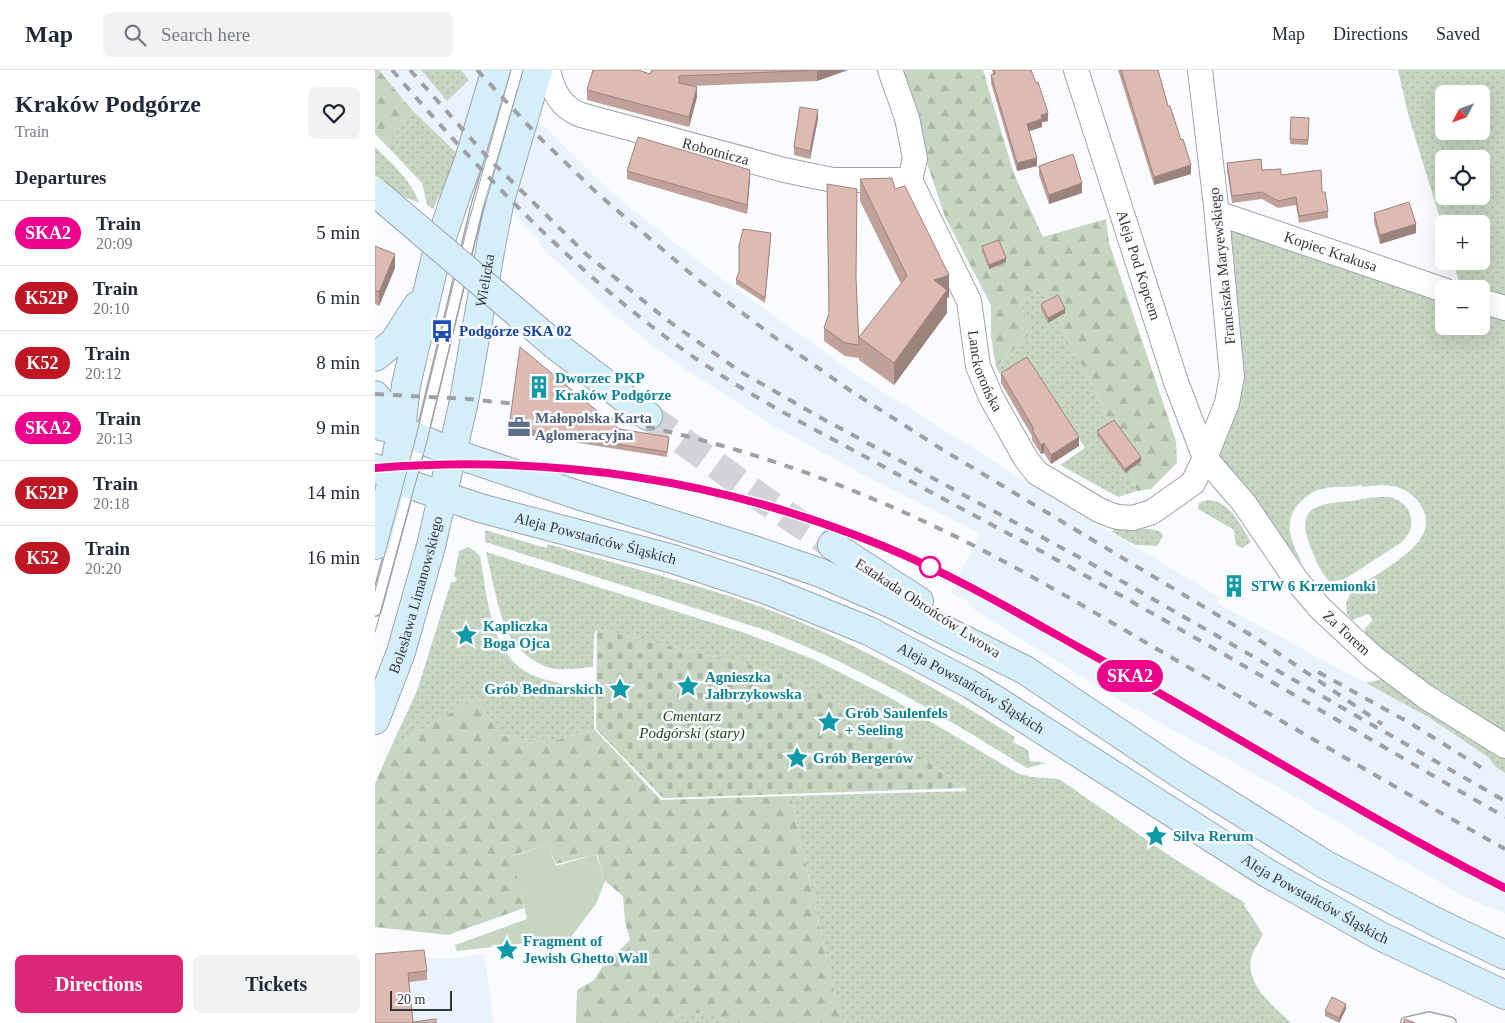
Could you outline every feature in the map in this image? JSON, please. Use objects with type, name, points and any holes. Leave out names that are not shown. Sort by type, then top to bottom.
[{"type":"main road","points":[[375,546],[392,477],[411,434],[406,385],[428,290],[455,195],[469,160],[496,70]]},
{"type":"main road","name":"Wielicka","points":[[443,495],[464,401],[500,200],[538,70]]},
{"type":"main road","points":[[375,192],[555,345],[648,416]]},
{"type":"main road","points":[[375,357],[394,342],[428,290]]},
{"type":"main road","points":[[375,396],[411,434]]},
{"type":"main road","points":[[375,425],[411,434],[453,453],[581,496],[751,548],[821,573],[894,605],[1025,670],[1177,772],[1326,865],[1438,923],[1505,955]]},
{"type":"main road","name":"Aleja Powstańców Śląskich","points":[[392,477],[480,508],[673,559],[767,590],[869,631],[986,694],[1267,874],[1380,936],[1505,995]]},
{"type":"main road","name":"Bolesława Limanowskiego","points":[[375,720],[401,652],[443,495]]},
{"type":"main road","name":"Estakada Obrońców Lwowa","points":[[832,545],[1025,670]]},
{"type":"street","name":"Robotnicza","points":[[548,70],[557,97],[569,109],[581,115],[806,175],[833,180],[910,180]]},
{"type":"street","points":[[890,70],[907,118],[915,158],[910,180]]},
{"type":"street","name":"Aleja Pod Kopcem","points":[[1076,70],[1176,382],[1205,458]]},
{"type":"street","name":"Franciszka Maryewskiego","points":[[1200,70],[1217,213],[1232,376],[1227,403],[1205,458]]},
{"type":"street","name":"Lanckorońska","points":[[910,180],[969,301],[976,359],[985,384],[1026,459],[1037,472],[1099,510],[1118,517],[1133,518],[1152,512],[1191,486],[1205,458]]},
{"type":"street","name":"Kopiec Krakusa","points":[[1217,213],[1435,287]]},
{"type":"street","points":[[1490,304],[1505,308]]},
{"type":"street","name":"Za Torem","points":[[1205,458],[1244,503],[1297,581],[1339,625],[1374,658],[1426,697],[1505,746]]},
{"type":"lane","points":[[411,434],[517,70]]},
{"type":"lane","points":[[375,610],[392,477]]},
{"type":"lane","points":[[1407,1023],[1429,1018],[1450,1023]]},
{"type":"shaded area","points":[[379,70],[488,70],[538,124],[540,123],[614,195],[712,272],[861,378],[1020,478],[1220,598],[1217,603],[1430,718],[1488,757],[1496,767],[1505,773],[1505,913],[1465,897],[1282,789],[1128,705],[975,610],[967,601],[951,593],[980,533],[866,476],[771,424],[688,371],[652,345],[612,312],[542,248],[538,238],[450,146],[412,110]]},
{"type":"shaded area","points":[[484,954],[494,1023],[375,1023],[425,958],[449,959]]},
{"type":"green space","points":[[375,70],[379,70],[412,110],[387,146],[375,134]]},
{"type":"green space","points":[[421,70],[461,70],[469,80],[447,101]]},
{"type":"green space","points":[[896,70],[983,70],[1014,174],[1043,237],[1106,219],[1109,243],[1176,441],[1177,463],[1151,489],[1137,491],[1098,397],[1042,288],[1020,303],[1032,332],[996,367],[991,336],[991,305],[945,217]]},
{"type":"green space","points":[[1398,70],[1505,70],[1505,734],[1459,707],[1399,665],[1369,640],[1364,629],[1373,620],[1368,614],[1352,620],[1347,614],[1346,603],[1350,594],[1406,554],[1418,542],[1425,529],[1425,515],[1411,494],[1398,487],[1378,485],[1363,487],[1361,485],[1330,487],[1310,494],[1298,505],[1290,519],[1292,540],[1303,565],[1295,555],[1289,556],[1218,453],[1227,227],[1435,290],[1435,335],[1490,335],[1490,280],[1458,280],[1456,270],[1490,270],[1490,215],[1439,215],[1436,205],[1490,205],[1490,150],[1435,150],[1435,202],[1409,118]]},
{"type":"green space","points":[[412,110],[459,155],[433,209],[427,205],[422,183],[387,146]]},
{"type":"green space","points":[[375,147],[406,179],[419,202],[401,195],[375,175]]},
{"type":"green space","points":[[1042,288],[1098,397],[1137,491],[1118,497],[1060,465],[1085,448],[1029,360],[1000,374],[996,367],[1032,332],[1020,303]]},
{"type":"green space","points":[[1375,497],[1390,497],[1404,504],[1411,516],[1410,529],[1407,536],[1402,542],[1345,579],[1330,582],[1321,570],[1306,534],[1305,523],[1307,515],[1319,506],[1328,504]]},
{"type":"green space","points":[[1207,500],[1222,504],[1228,509],[1251,542],[1242,548],[1236,545],[1234,530],[1198,509],[1199,503]]},
{"type":"green space","points":[[1115,528],[1150,529],[1161,532],[1163,536],[1157,546],[1135,545],[1112,532]]},
{"type":"green space","points":[[485,530],[546,548],[548,544],[674,580],[737,599],[798,621],[854,646],[936,689],[1015,737],[1013,742],[1028,750],[1030,761],[1046,763],[1027,768],[904,695],[839,662],[768,631],[485,542]]},
{"type":"green space","points":[[468,547],[480,556],[492,621],[505,652],[515,664],[528,673],[594,695],[594,729],[547,743],[499,735],[477,697],[390,749],[417,691],[451,582],[455,582],[457,578],[454,577],[459,551]]},
{"type":"green space","points":[[486,552],[742,632],[813,659],[887,696],[1019,774],[1059,779],[1173,858],[1245,903],[1244,905],[1263,934],[1252,955],[1250,966],[1252,975],[1261,993],[1291,1023],[844,1023],[832,983],[791,796],[966,791],[966,788],[844,706],[773,670],[597,629],[594,635],[593,667],[555,669],[541,664],[527,656],[515,644],[507,631],[503,622]]},
{"type":"green space","name":"Cmentarz Podgórski (stary)","points":[[597,629],[773,670],[844,706],[966,788],[663,798],[596,729]]},
{"type":"green space","points":[[1386,678],[1505,758],[1505,773],[1496,767],[1488,757],[1430,718],[1366,683]]},
{"type":"green space","points":[[477,697],[499,735],[547,743],[594,729],[661,800],[791,796],[832,983],[844,1023],[731,1023],[706,1012],[676,1016],[671,1023],[576,1023],[577,990],[594,980],[602,967],[630,940],[625,922],[623,896],[605,881],[597,854],[556,864],[548,845],[513,855],[524,908],[448,935],[375,927],[375,784],[390,749]]},
{"type":"green space","points":[[548,845],[556,866],[596,854],[605,881],[596,904],[570,938],[457,951],[455,945],[527,919],[512,856]]},
{"type":"green space","points":[[706,1012],[731,1023],[671,1023],[676,1016]]},
{"type":"building","points":[[593,70],[638,70],[650,74],[652,70],[819,70],[679,76],[679,83],[697,87],[689,117],[587,90]]},
{"type":"building","points":[[994,70],[1031,70],[1036,83],[1038,82],[1048,113],[1041,115],[1042,119],[1027,124],[1037,158],[1017,163],[991,75],[995,74]]},
{"type":"building","points":[[1121,70],[1158,70],[1168,106],[1170,106],[1181,140],[1183,139],[1191,165],[1154,177]]},
{"type":"building","points":[[800,107],[818,110],[810,151],[794,147]]},
{"type":"building","points":[[1291,117],[1309,118],[1308,140],[1290,139]]},
{"type":"building","points":[[638,137],[750,170],[747,205],[627,171]]},
{"type":"building","points":[[1073,154],[1082,183],[1049,195],[1039,166]]},
{"type":"building","points":[[1261,159],[1262,170],[1281,169],[1281,175],[1321,170],[1322,192],[1325,192],[1328,211],[1299,216],[1296,197],[1278,201],[1262,192],[1232,196],[1227,163]]},
{"type":"building","points":[[892,178],[895,189],[905,186],[949,275],[934,280],[947,290],[894,363],[859,337],[907,276],[860,179]]},
{"type":"building","points":[[827,184],[857,189],[856,278],[859,345],[845,343],[824,328],[829,313]]},
{"type":"building","points":[[1409,202],[1416,224],[1380,235],[1374,213]]},
{"type":"building","points":[[743,229],[771,233],[765,298],[736,279],[739,272],[739,246]]},
{"type":"building","points":[[999,240],[1006,258],[989,265],[982,246]]},
{"type":"building","points":[[375,246],[395,254],[379,292],[375,290]]},
{"type":"building","points":[[1058,295],[1065,309],[1048,318],[1041,304]]},
{"type":"building","name":"Dworzec PKP Kraków Podgórze","points":[[520,347],[619,429],[669,437],[667,452],[509,427]]},
{"type":"building","points":[[1027,357],[1079,437],[1051,455],[1044,443],[1041,445],[1032,430],[1034,429],[1001,373]]},
{"type":"building","points":[[1114,420],[1141,457],[1125,469],[1097,431]]},
{"type":"building","points":[[424,950],[427,971],[408,973],[413,1022],[436,1019],[436,1023],[375,1023],[375,954]]},
{"type":"building","points":[[1332,997],[1346,1004],[1339,1018],[1325,1011]]},
{"type":"building","points":[[1405,1019],[1415,1023],[1403,1023]]},
{"type":"tunnel","points":[[648,416],[764,500],[832,545]]},
{"type":"tram line","points":[[375,591],[416,437],[467,228],[511,70]]},
{"type":"tram line","points":[[375,632],[427,441],[476,237],[523,70]]},
{"type":"railway","points":[[392,70],[455,141],[555,243],[626,306],[685,351],[754,395],[801,422],[1148,611],[1505,817]]},
{"type":"railway","points":[[410,70],[489,159],[586,254],[667,320],[741,372],[823,419],[1090,563],[1505,801]]},
{"type":"railway","points":[[477,70],[540,138],[598,194],[697,279],[777,339],[851,391],[943,450],[1259,640],[1382,724]]},
{"type":"railway","points":[[375,394],[468,399],[527,405]]},
{"type":"railway","points":[[593,416],[678,434],[761,458],[883,503],[955,536],[1047,586],[1505,849]]},
{"type":"railway","points":[[375,468],[505,465],[570,469],[633,476],[697,488],[759,503],[822,523],[914,559],[1005,605],[1360,809],[1505,888]]},
{"type":"railway","points":[[1318,672],[1410,723],[1482,768]]},
{"type":"train","name":"SKA2","points":[[375,468],[448,464],[511,464],[573,468],[635,476],[746,499],[858,536],[949,576],[1028,618],[1409,836],[1505,888]]},
{"type":"place","name":"Podgórze SKA 02","points":[[442,331]]},
{"type":"place","name":"Dworzec PKP Kraków Podgórze","points":[[539,387]]},
{"type":"place","name":"Małopolska Karta Aglomeracyjna","points":[[519,427]]},
{"type":"place","name":"STW 6 Krzemionki","points":[[1234,586]]},
{"type":"place","name":"Kapliczka Boga Ojca","points":[[466,635]]},
{"type":"place","name":"Agnieszka Jałbrzykowska","points":[[688,686]]},
{"type":"place","name":"Grób Bednarskich","points":[[620,689]]},
{"type":"place","name":"Grób Saulenfels + Seeling","points":[[829,722]]},
{"type":"place","name":"Grób Bergerów","points":[[797,758]]},
{"type":"place","name":"Silva Rerum","points":[[1156,836]]},
{"type":"place","name":"Fragment of Jewish Ghetto Wall","points":[[507,950]]}]
